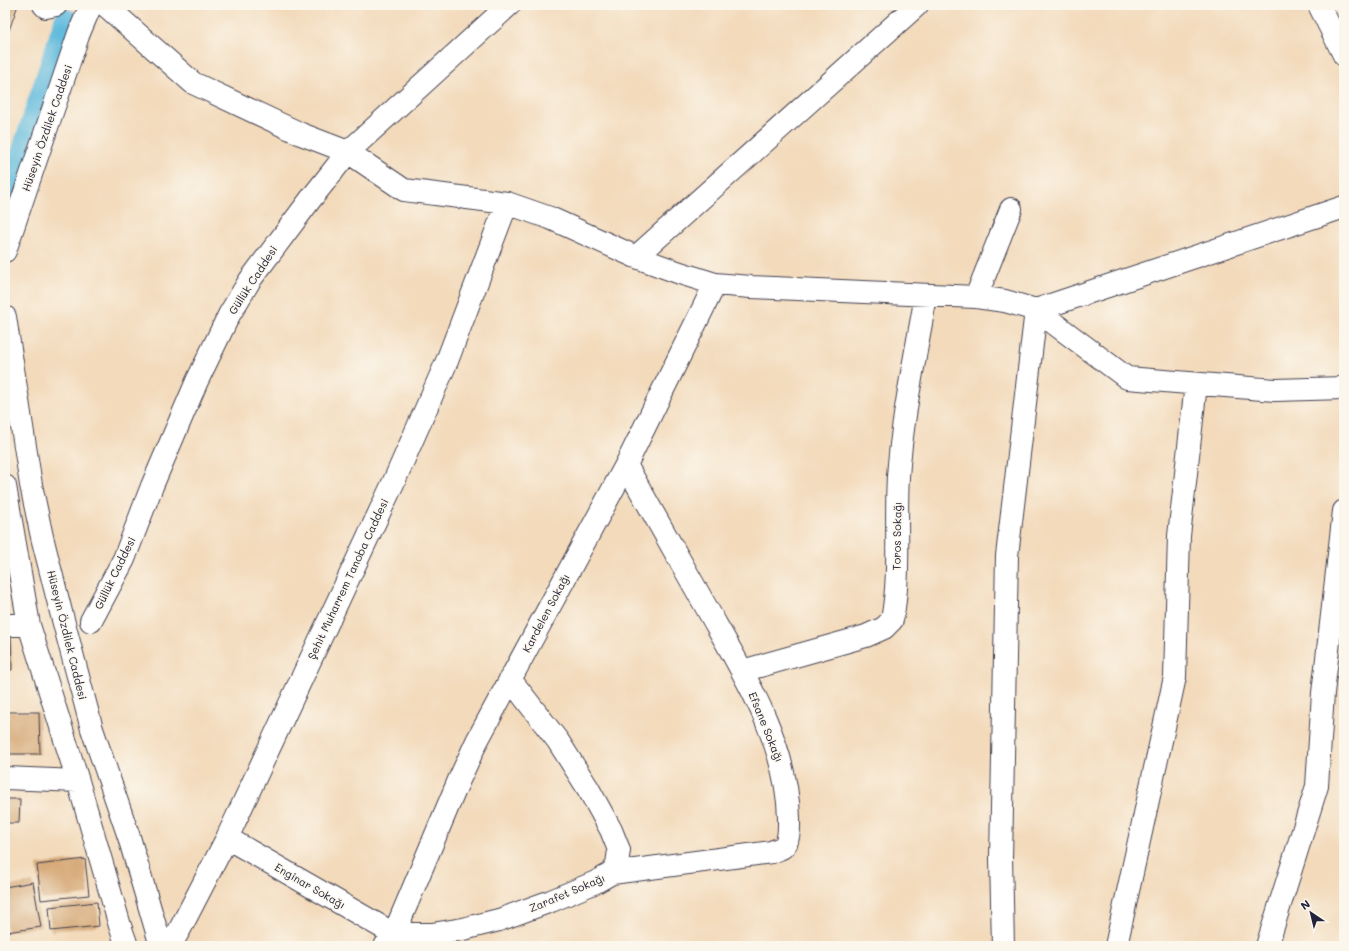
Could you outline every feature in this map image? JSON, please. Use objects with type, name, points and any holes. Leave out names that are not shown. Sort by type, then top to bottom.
[{"type":"street","points":[[44,5],[46,7],[56,5]]},
{"type":"street","name":"Hüseyin Özdilek Caddesi","points":[[5,251],[79,32],[91,5]]},
{"type":"street","points":[[105,5],[193,83],[301,134],[348,152],[404,190],[507,203],[550,218],[636,257],[715,284],[751,287],[976,297],[1005,301],[1036,310],[1127,378],[1275,390],[1344,388]]},
{"type":"street","name":"Güllük Caddesi","points":[[91,621],[124,559],[152,486],[197,381],[229,315],[250,280],[348,152],[509,5]]},
{"type":"street","points":[[636,257],[917,5]]},
{"type":"street","points":[[1319,5],[1344,55]]},
{"type":"street","name":"Şehit Muharrem Tanoba Caddesi","points":[[170,946],[227,838],[401,465],[447,361],[507,203]]},
{"type":"street","points":[[1036,310],[1344,207]]},
{"type":"street","points":[[976,297],[1011,209]]},
{"type":"street","name":"Kardelen Sokağı","points":[[390,940],[459,780],[510,679],[626,465],[715,284]]},
{"type":"street","name":"Toros Sokağı","points":[[742,671],[866,636],[884,628],[892,620],[897,584],[898,479],[900,445],[926,295]]},
{"type":"street","points":[[1003,946],[1001,858],[1006,556],[1036,310]]},
{"type":"street","name":"Hüseyin Özdilek Caddesi","points":[[5,317],[31,485],[42,537],[92,729],[129,837],[161,946]]},
{"type":"street","points":[[1116,946],[1175,677],[1179,536],[1196,384]]},
{"type":"street","name":"Efsane Sokağı","points":[[612,873],[772,852],[784,847],[788,839],[789,825],[789,805],[784,773],[765,719],[742,671],[626,465]]},
{"type":"street","points":[[5,486],[29,625],[78,781],[127,946]]},
{"type":"street","points":[[1267,946],[1317,786],[1323,693],[1344,511]]},
{"type":"street","points":[[5,626],[29,625]]},
{"type":"street","name":"Zarafet Sokağı","points":[[390,940],[463,929],[499,920],[551,902],[596,882],[612,873],[618,864],[619,850],[611,830],[589,790],[558,741],[510,679]]},
{"type":"street","points":[[5,778],[78,781]]},
{"type":"street","name":"Enginar Sokağı","points":[[227,838],[390,940]]},
{"type":"building","points":[[5,5],[18,5],[8,33],[5,32]]},
{"type":"building","points":[[5,635],[11,635],[12,670],[5,670]]},
{"type":"building","points":[[5,712],[39,712],[40,754],[5,754]]},
{"type":"building","points":[[5,799],[20,799],[19,823],[5,823]]},
{"type":"building","points":[[85,859],[89,895],[41,900],[37,865]]},
{"type":"building","points":[[33,882],[41,927],[7,932],[5,917],[5,887]]},
{"type":"building","points":[[97,902],[99,926],[51,931],[49,907]]},
{"type":"waterway","points":[[5,208],[66,21]]}]
